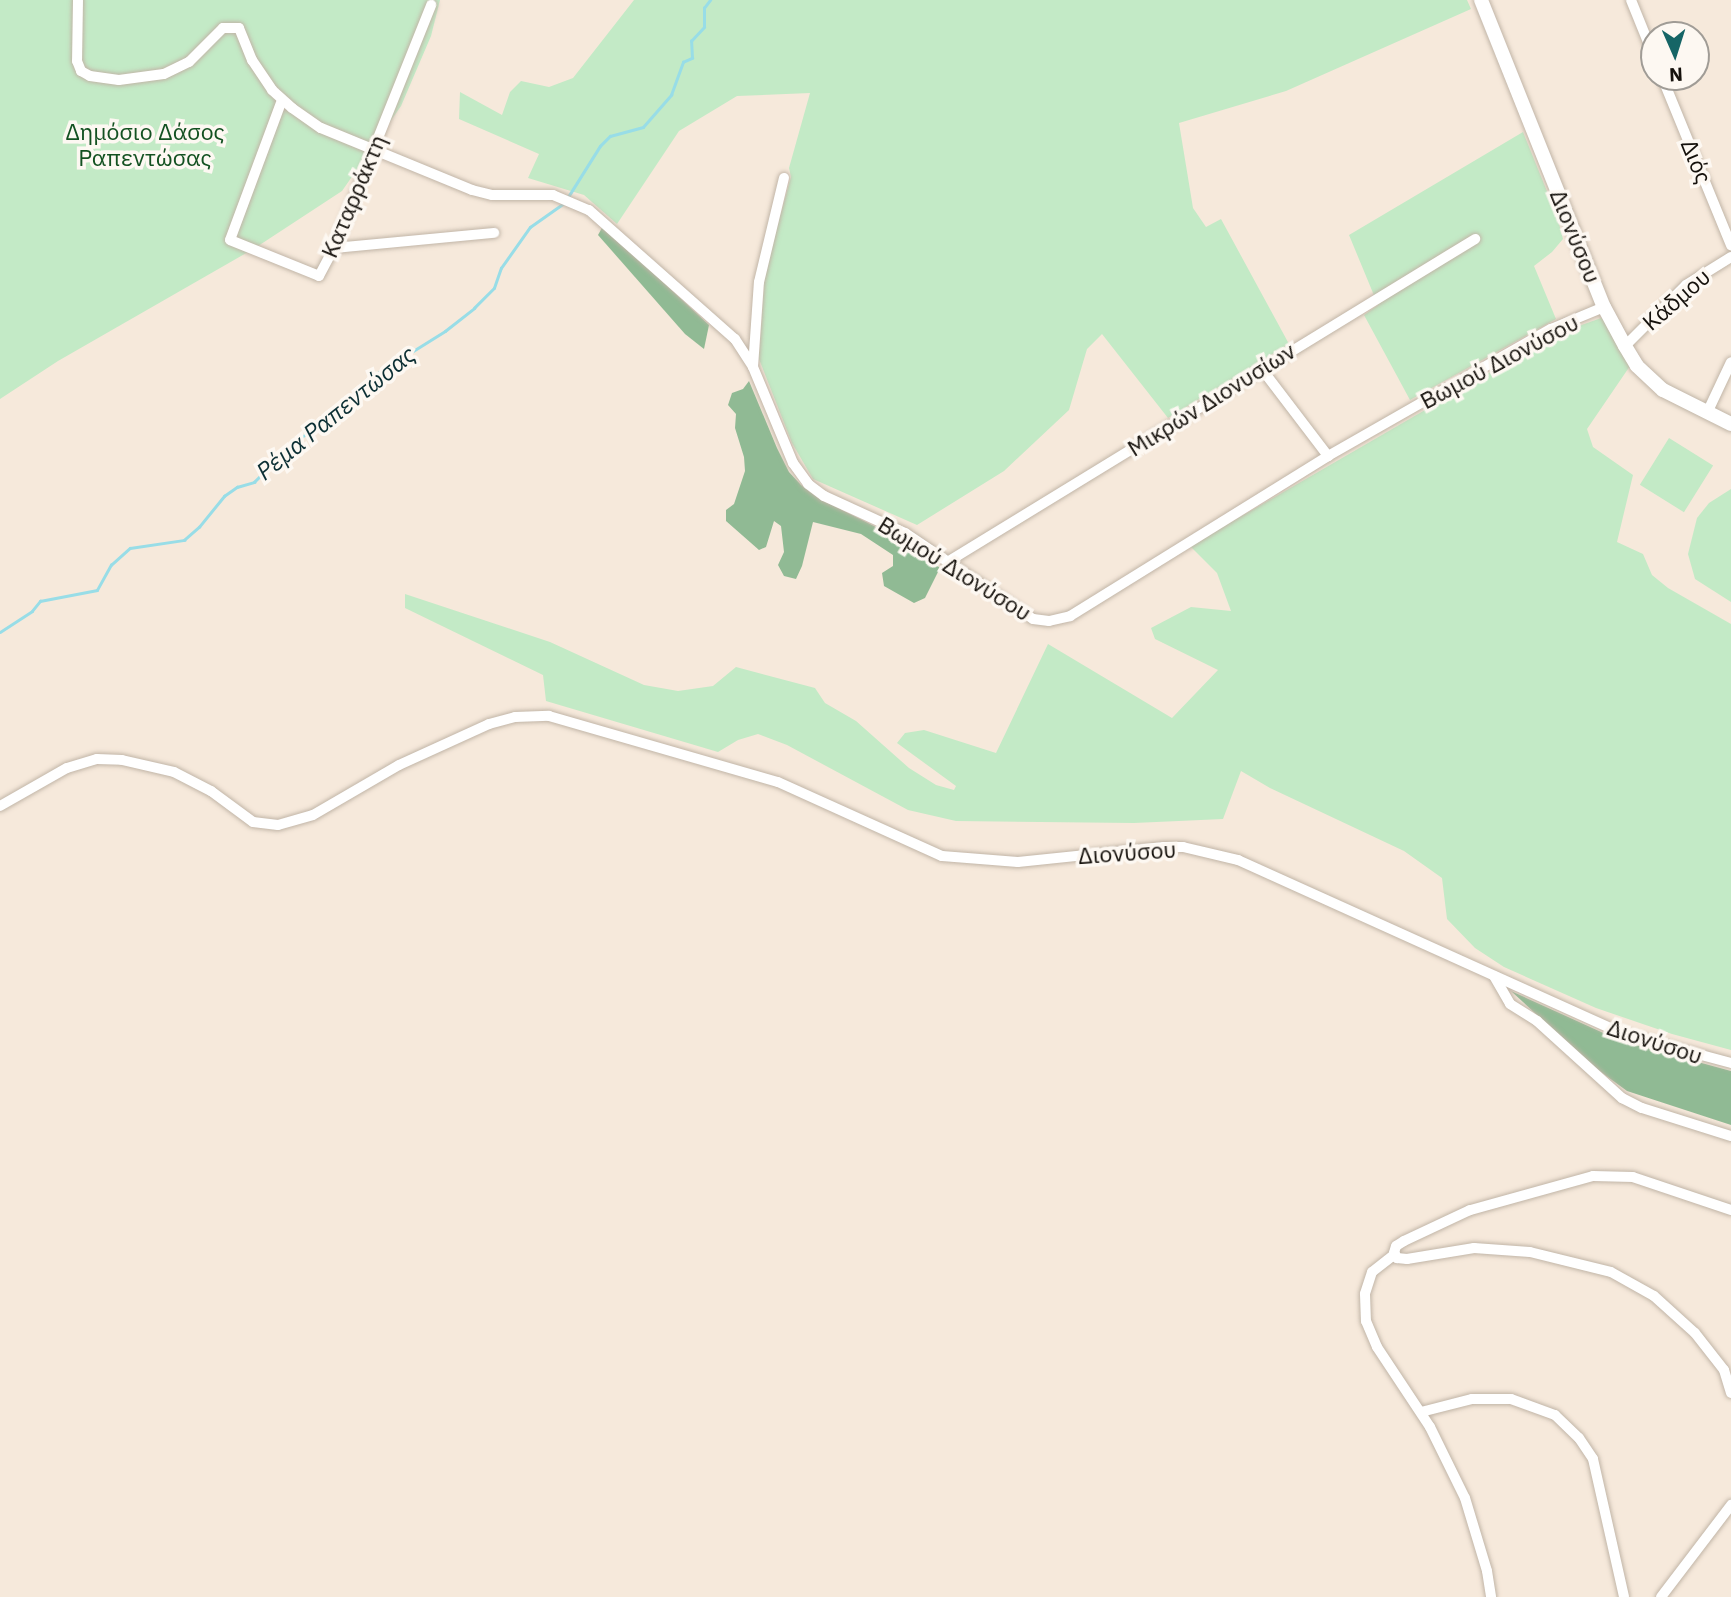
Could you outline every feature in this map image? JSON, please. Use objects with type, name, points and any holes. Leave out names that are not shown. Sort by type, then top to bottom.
[{"type":"main road","name":"Διονύσου","points":[[1484,1],[1604,307],[1625,346],[1649,378],[1675,397],[1731,424]]},
{"type":"street","points":[[78,0],[76,61],[81,71],[95,78],[119,80],[164,74],[189,62],[223,28],[232,26],[243,30],[252,60],[282,100],[321,128],[373,149]]},
{"type":"street","points":[[1631,0],[1640,22]]},
{"type":"street","name":"Καταρράκτη","points":[[282,100],[230,240],[319,276],[334,248],[431,5]]},
{"type":"street","name":"Διός","points":[[1668,91],[1731,245]]},
{"type":"street","name":"Βωμού Διονύσου","points":[[373,149],[492,195],[553,195],[581,205],[727,330],[753,367],[793,463],[808,484],[824,496],[890,524],[948,561],[1024,616],[1049,621],[1065,618],[1328,456],[1551,329],[1604,307]]},
{"type":"street","points":[[753,367],[759,282],[784,178]]},
{"type":"street","points":[[334,248],[494,233]]},
{"type":"street","name":"Μικρών Διονυσίων","points":[[948,561],[1475,239]]},
{"type":"street","name":"Κάδμου","points":[[1625,346],[1686,285],[1731,257]]},
{"type":"street","points":[[1707,413],[1731,362]]},
{"type":"street","points":[[1261,368],[1328,456]]},
{"type":"street","name":"Διονύσου","points":[[0,806],[67,768],[97,759],[121,760],[174,772],[211,791],[253,821],[278,825],[298,822],[399,765],[489,724],[515,717],[549,716],[778,782],[942,856],[1018,862],[1183,847],[1238,860],[1623,1034],[1731,1063]]},
{"type":"street","points":[[1494,975],[1510,1004],[1537,1021],[1622,1097],[1642,1108],[1731,1136]]},
{"type":"street","points":[[1490,1597],[1487,1571],[1465,1498],[1422,1412],[1377,1347],[1365,1312],[1366,1285],[1372,1272],[1395,1254],[1396,1246],[1470,1210],[1593,1176],[1618,1174],[1731,1210]]},
{"type":"street","points":[[1395,1254],[1407,1259],[1474,1248],[1530,1252],[1611,1272],[1654,1296],[1695,1333],[1724,1370],[1731,1393]]},
{"type":"street","points":[[1422,1412],[1472,1399],[1511,1399],[1555,1415],[1579,1438],[1593,1459],[1623,1597]]},
{"type":"street","points":[[1661,1597],[1731,1505]]},
{"type":"green space","name":"Δημόσιο Δάσος Ραπεντώσας","points":[[0,0],[440,0],[431,36],[401,106],[342,191],[255,248],[58,361],[0,399]]},
{"type":"green space","points":[[634,0],[1467,0],[1471,9],[1286,91],[1179,123],[1193,208],[1206,227],[1221,219],[1289,344],[1168,418],[1102,334],[1087,349],[1069,410],[1004,471],[917,525],[813,479],[792,443],[759,359],[765,271],[791,177],[789,168],[810,93],[737,96],[679,131],[617,224],[584,195],[528,178],[539,154],[459,119],[460,92],[502,115],[510,92],[521,81],[549,87],[573,78]]},
{"type":"green space","points":[[1523,132],[1557,216],[1563,239],[1534,266],[1556,319],[1410,400],[1364,315],[1378,305],[1349,235]]},
{"type":"green space","points":[[603,226],[709,325],[704,349],[685,334],[598,235]]},
{"type":"green space","points":[[1604,317],[1630,366],[1587,429],[1593,447],[1633,475],[1617,542],[1643,554],[1652,575],[1668,588],[1731,624],[1731,1050],[1672,1034],[1596,1008],[1504,967],[1475,948],[1447,919],[1442,878],[1404,851],[1270,788],[1241,771],[1223,819],[1134,823],[956,821],[908,810],[787,745],[758,734],[738,740],[718,752],[546,701],[543,675],[405,608],[405,594],[550,642],[644,685],[678,691],[713,686],[736,667],[815,688],[825,703],[856,721],[909,768],[936,785],[954,790],[956,786],[897,743],[905,733],[924,730],[996,753],[1048,644],[1172,718],[1218,670],[1155,639],[1151,628],[1191,607],[1231,611],[1217,573],[1190,546],[1556,334]]},
{"type":"green space","points":[[749,381],[789,472],[801,485],[818,498],[912,545],[940,568],[925,598],[914,603],[884,586],[882,573],[893,566],[893,555],[861,534],[813,522],[796,579],[784,576],[778,565],[784,552],[781,526],[774,521],[766,547],[759,550],[726,521],[726,510],[734,504],[745,471],[744,457],[735,428],[736,414],[728,405],[732,393],[743,389]]},
{"type":"green space","points":[[1669,438],[1713,466],[1684,512],[1640,485]]},
{"type":"green space","points":[[1731,489],[1731,602],[1695,579],[1688,554],[1697,518],[1709,503]]},
{"type":"green space","points":[[1511,991],[1621,1041],[1731,1071],[1731,1125],[1627,1091],[1590,1064]]},
{"type":"waterway","name":"Ρέμα Ραπεντώσας","points":[[568,197],[600,146],[610,136],[643,127],[671,95],[683,62],[692,58],[691,41],[704,27],[704,8],[710,0]]},
{"type":"waterway","name":"Ρέμα Ραπεντώσας","points":[[0,632],[32,611],[40,601],[97,590],[111,565],[130,548],[184,540],[199,527],[224,496],[237,487],[254,482],[281,455],[295,447],[301,437],[336,418],[341,406],[373,376],[445,331],[474,308],[494,288],[501,268],[530,227],[564,203]]}]
